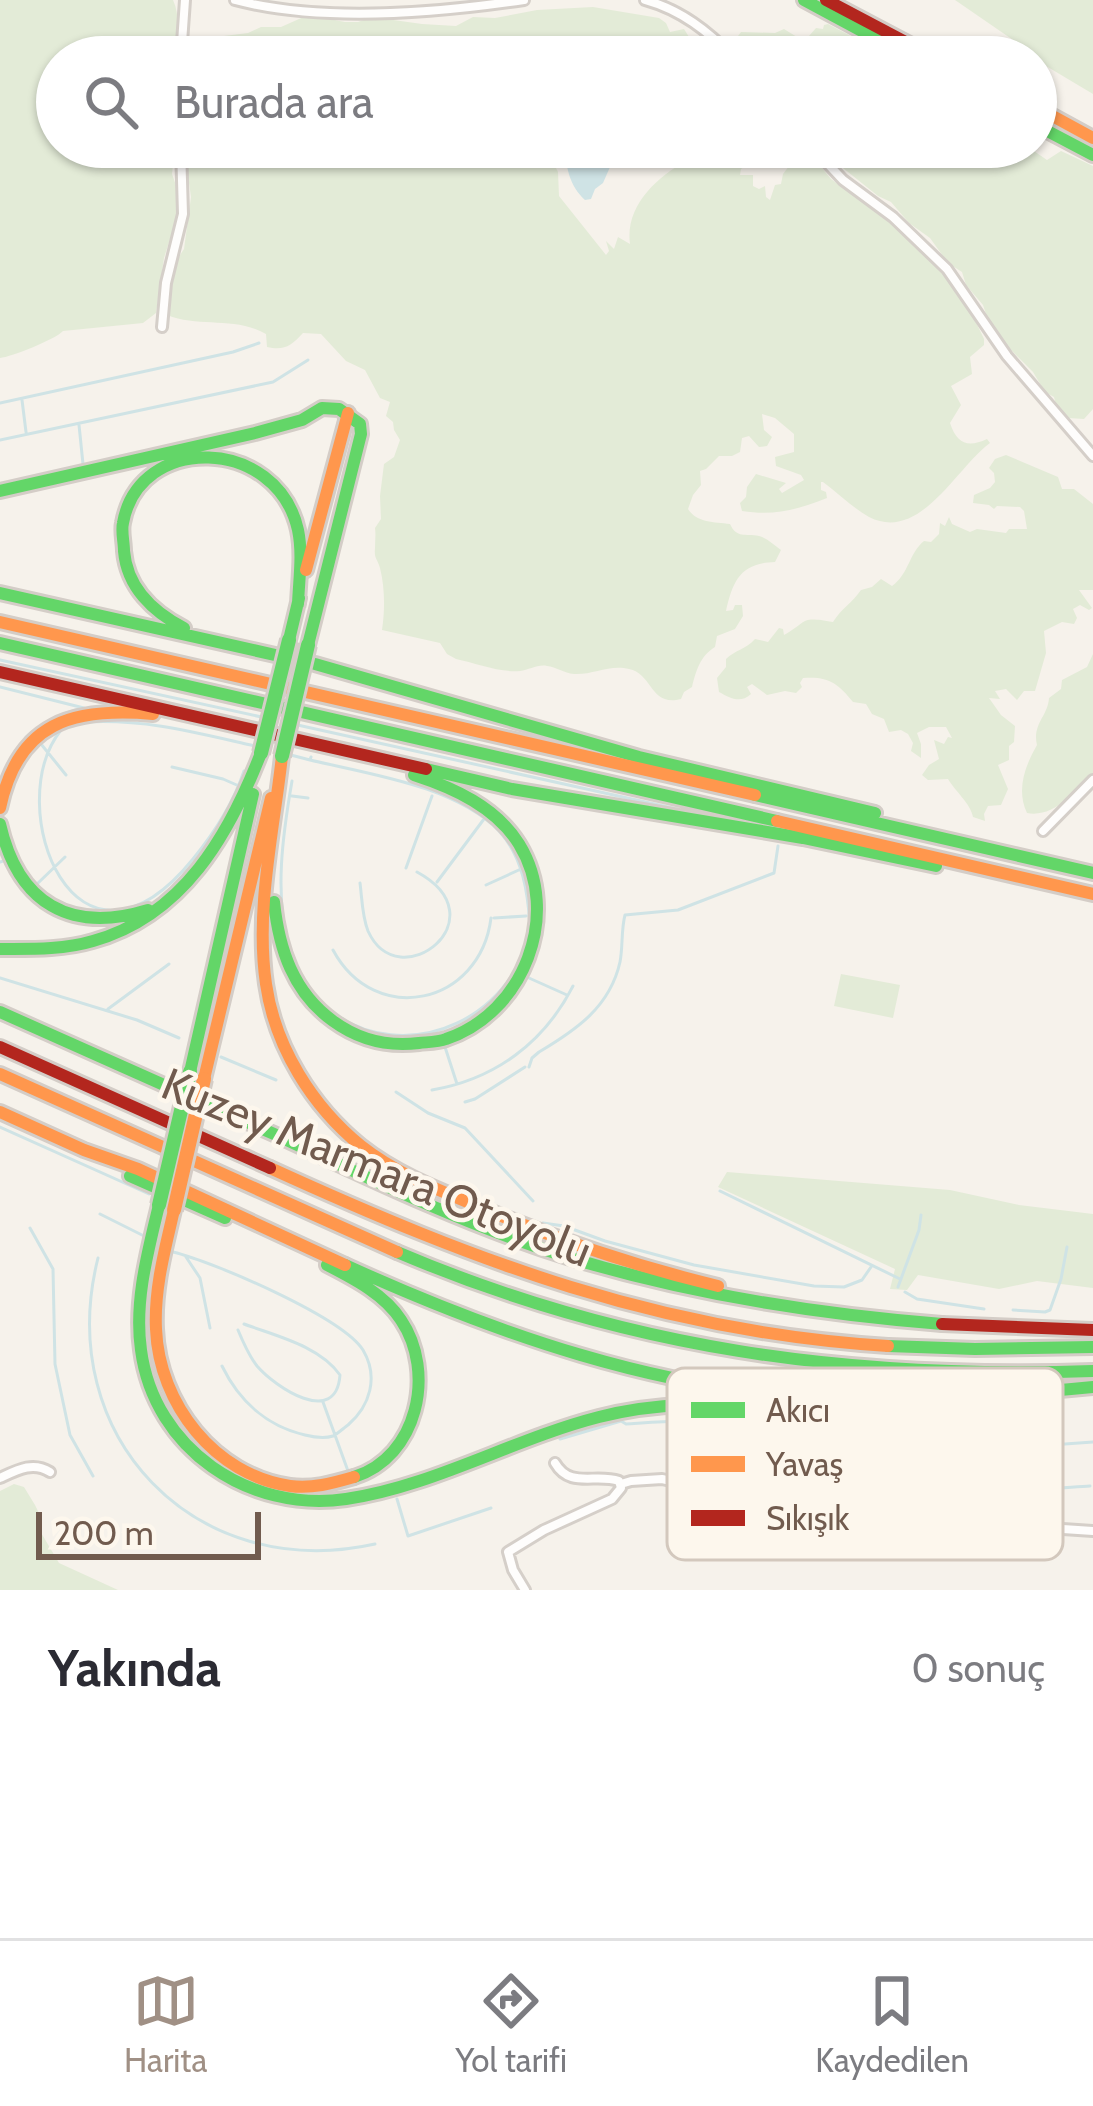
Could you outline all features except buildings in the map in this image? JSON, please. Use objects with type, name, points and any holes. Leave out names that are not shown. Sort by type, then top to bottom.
[{"type":"main road","points":[[804,0],[871,36]]},
{"type":"main road","points":[[826,0],[894,36]]},
{"type":"main road","points":[[1057,118],[1093,138]]},
{"type":"main road","points":[[1057,135],[1093,155]]},
{"type":"main road","points":[[0,491],[255,433],[322,408],[339,409],[360,424],[282,756],[197,1075]]},
{"type":"main road","points":[[348,413],[261,753],[166,1208],[146,1263],[141,1351],[153,1395],[181,1441],[220,1476],[265,1496],[290,1501],[355,1497],[431,1476],[599,1417],[667,1406]]},
{"type":"main road","points":[[257,650],[182,627],[154,609],[138,591],[126,564],[122,533],[142,484],[172,462],[202,454],[235,458],[265,475],[284,496],[296,521],[298,604]]},
{"type":"main road","points":[[0,593],[363,676],[639,758],[923,825],[977,846]]},
{"type":"main road","points":[[0,622],[1093,873]]},
{"type":"main road","points":[[0,643],[1093,894]]},
{"type":"main road","points":[[0,672],[530,792],[803,838],[912,862],[983,868]]},
{"type":"main road","points":[[0,808],[4,785],[19,755],[43,732],[73,717],[130,712],[215,728],[251,728]]},
{"type":"main road","points":[[275,820],[278,941],[302,992],[330,1020],[370,1040],[426,1044],[473,1027],[509,997],[527,968],[538,928],[535,884],[518,844],[490,812],[465,795],[336,748]]},
{"type":"main road","points":[[0,949],[27,952],[90,944],[160,910],[192,881],[239,811],[261,753]]},
{"type":"main road","points":[[282,756],[269,865],[266,984],[272,1014],[292,1061],[328,1115],[353,1140],[404,1174],[609,1258],[725,1287],[900,1320]]},
{"type":"main road","points":[[0,824],[8,858],[23,884],[45,903],[83,919],[110,920],[144,912],[203,866]]},
{"type":"main road","points":[[0,1012],[415,1199],[543,1249],[648,1280],[722,1296],[900,1320],[1093,1330]]},
{"type":"main road","name":"Kuzey Marmara Otoyolu","points":[[0,1047],[401,1227],[512,1270],[626,1305],[742,1329],[868,1345],[1093,1347]]},
{"type":"main road","name":"Kuzey Marmara Otoyolu","points":[[0,1074],[383,1246],[522,1300],[716,1350],[863,1368]]},
{"type":"main road","points":[[0,1112],[489,1326],[579,1356],[667,1377]]},
{"type":"main road","points":[[84,1150],[332,1267],[389,1306],[416,1348],[420,1385],[407,1432],[392,1454],[341,1483],[304,1486],[254,1476],[199,1438],[170,1396],[155,1331],[166,1208]]},
{"type":"main road","name":"Kuzey Marmara Otoyolu","points":[[1063,1371],[1093,1371]]},
{"type":"main road","points":[[1063,1389],[1093,1387]]},
{"type":"street","points":[[182,36],[185,0]]},
{"type":"street","points":[[236,0],[323,13],[447,9],[524,0]]},
{"type":"street","points":[[645,0],[693,21],[713,36]]},
{"type":"street","points":[[162,327],[166,284],[183,214],[182,168]]},
{"type":"street","points":[[832,168],[947,269],[1007,356],[1093,456]]},
{"type":"street","points":[[1043,831],[1093,780]]},
{"type":"street","points":[[555,1463],[570,1479],[612,1478],[621,1484]]},
{"type":"street","points":[[0,1478],[30,1466],[50,1472]]},
{"type":"street","points":[[621,1484],[667,1480]]},
{"type":"street","points":[[525,1590],[512,1570],[508,1552],[612,1499],[621,1484]]},
{"type":"street","points":[[1063,1529],[1093,1532]]},
{"type":"green space","points":[[0,0],[173,0],[177,36],[36,36],[36,168],[173,168],[178,214],[164,258],[156,313],[143,323],[63,331],[0,358]]},
{"type":"green space","points":[[955,0],[1093,0],[1093,94],[1057,73],[1057,36],[1007,36]]},
{"type":"green space","points":[[593,7],[659,18],[670,32],[684,29],[688,36],[224,36],[281,27],[308,15],[345,22],[372,17],[456,26],[473,17]]},
{"type":"green space","points":[[828,24],[851,36],[809,36]]},
{"type":"green space","points":[[784,29],[795,36],[738,36],[741,32]]},
{"type":"green space","points":[[1061,151],[1093,166],[1093,409],[1084,419],[1068,418],[988,320],[962,272],[891,202],[843,168],[1057,168]]},
{"type":"green space","points":[[187,168],[556,168],[559,196],[606,255],[606,241],[614,249],[618,237],[630,244],[632,217],[638,206],[676,168],[743,168],[740,175],[753,175],[753,186],[765,186],[770,200],[788,168],[822,168],[904,232],[937,265],[973,316],[984,345],[970,357],[972,374],[951,386],[961,405],[950,423],[964,442],[987,439],[990,443],[936,499],[905,520],[869,517],[823,482],[821,490],[827,498],[816,502],[775,512],[742,511],[740,503],[756,474],[786,483],[779,489],[782,493],[804,480],[776,466],[775,457],[794,452],[794,434],[762,414],[764,430],[772,437],[767,446],[759,447],[749,436],[742,438],[740,452],[719,456],[700,471],[701,485],[688,509],[701,519],[730,524],[739,534],[762,537],[781,550],[775,562],[740,575],[726,611],[742,605],[743,616],[735,629],[717,636],[715,647],[702,659],[692,687],[681,699],[663,698],[629,669],[574,674],[544,666],[513,671],[456,659],[440,643],[382,630],[384,591],[375,554],[375,528],[381,519],[384,464],[394,457],[400,440],[386,416],[390,402],[380,398],[365,370],[346,361],[321,334],[303,333],[287,346],[273,348],[267,347],[266,334],[254,329],[167,315],[191,197]]},
{"type":"green space","points":[[1006,455],[1058,477],[1062,489],[1074,489],[1093,504],[1093,590],[1079,590],[1092,608],[1080,605],[1073,609],[1074,624],[1062,622],[1044,631],[1046,653],[1035,691],[1024,691],[1017,700],[1006,689],[995,691],[1000,699],[989,698],[1015,726],[1009,760],[998,765],[1008,789],[1001,805],[988,806],[985,821],[973,817],[948,779],[928,780],[922,775],[939,759],[934,740],[944,744],[952,738],[946,727],[917,733],[921,758],[911,751],[908,734],[889,732],[884,719],[872,714],[866,704],[853,702],[826,680],[803,678],[796,693],[767,695],[752,684],[747,687],[751,694],[743,699],[719,692],[717,678],[729,656],[755,639],[768,642],[779,628],[784,635],[809,620],[833,622],[861,590],[881,579],[892,586],[919,546],[931,542],[939,534],[940,523],[945,526],[949,517],[952,524],[970,532],[1027,529],[1020,507],[994,509],[973,503],[974,495],[995,482],[989,468],[995,459]]},
{"type":"green space","points":[[1093,654],[1093,775],[1055,808],[1027,813],[1023,778],[1049,698],[1061,689],[1062,680],[1087,667]]},
{"type":"green space","points":[[841,974],[900,985],[893,1018],[834,1006]]},
{"type":"green space","points":[[727,1172],[950,1190],[1093,1214],[1093,1288],[1037,1281],[999,1289],[918,1275],[907,1290],[890,1289],[895,1269],[718,1187]]},
{"type":"green space","points":[[14,1484],[24,1487],[35,1505],[42,1519],[40,1531],[59,1563],[118,1590],[0,1590],[0,1491]]},
{"type":"shaded area","points":[[610,168],[591,199],[585,200],[568,169]]},
{"type":"waterway","points":[[0,403],[259,343]]},
{"type":"waterway","points":[[0,440],[273,382],[308,360]]},
{"type":"waterway","points":[[22,400],[26,432]]},
{"type":"waterway","points":[[79,425],[83,464]]},
{"type":"waterway","points":[[0,660],[266,718]]},
{"type":"waterway","points":[[0,687],[84,708]]},
{"type":"waterway","points":[[26,737],[52,719],[82,708]]},
{"type":"waterway","points":[[87,722],[151,725],[255,746]]},
{"type":"waterway","points":[[293,724],[677,809]]},
{"type":"waterway","points":[[61,730],[44,764],[39,803],[45,843],[60,877],[84,902],[114,910],[151,898],[193,859],[223,817],[244,771]]},
{"type":"waterway","points":[[41,744],[66,775]]},
{"type":"waterway","points":[[287,754],[311,757]]},
{"type":"waterway","points":[[310,760],[436,792],[481,816],[514,852],[526,888],[530,926]]},
{"type":"waterway","points":[[172,767],[239,786]]},
{"type":"waterway","points":[[292,781],[282,864],[284,927],[305,983],[329,1009],[358,1027],[390,1035],[424,1033],[457,1023],[488,1003],[513,974]]},
{"type":"waterway","points":[[292,796],[308,798]]},
{"type":"waterway","points":[[406,868],[432,796]]},
{"type":"waterway","points":[[437,882],[484,819]]},
{"type":"waterway","points":[[529,1067],[532,1058],[578,1026],[608,992],[620,962],[625,915],[678,910],[774,873],[778,846]]},
{"type":"waterway","points":[[37,884],[65,857]]},
{"type":"waterway","points":[[486,885],[521,869]]},
{"type":"waterway","points":[[360,883],[366,925],[382,950],[401,957],[420,954],[447,929],[450,910],[441,891],[417,872]]},
{"type":"waterway","points":[[494,918],[526,916]]},
{"type":"waterway","points":[[333,950],[351,975],[374,990],[399,997],[424,996],[468,971],[483,948],[491,918]]},
{"type":"waterway","points":[[517,966],[525,947]]},
{"type":"waterway","points":[[108,1009],[169,964]]},
{"type":"waterway","points":[[0,978],[137,1020],[179,1038]]},
{"type":"waterway","points":[[529,978],[567,995]]},
{"type":"waterway","points":[[432,1090],[477,1077],[515,1055],[548,1025],[573,986]]},
{"type":"waterway","points":[[445,1047],[457,1084]]},
{"type":"waterway","points":[[221,1057],[276,1080]]},
{"type":"waterway","points":[[465,1102],[525,1067]]},
{"type":"waterway","points":[[396,1092],[428,1113],[465,1128],[533,1201]]},
{"type":"waterway","points":[[0,1127],[149,1194]]},
{"type":"waterway","points":[[720,1191],[900,1279]]},
{"type":"waterway","points":[[100,1214],[144,1236]]},
{"type":"waterway","points":[[898,1287],[921,1215]]},
{"type":"waterway","points":[[543,1223],[694,1265],[814,1286],[844,1287],[862,1280],[871,1267]]},
{"type":"waterway","points":[[30,1228],[53,1269],[55,1364],[70,1435],[93,1476]]},
{"type":"waterway","points":[[1013,1310],[1050,1310],[1067,1247]]},
{"type":"waterway","points":[[173,1252],[246,1279],[330,1322],[363,1350],[370,1390],[356,1417],[334,1435],[319,1437],[291,1431],[267,1418],[246,1401],[222,1366]]},
{"type":"waterway","points":[[186,1257],[200,1278],[210,1328]]},
{"type":"waterway","points":[[98,1258],[90,1323],[97,1383],[118,1437],[152,1483],[196,1518],[249,1541],[310,1550],[375,1544]]},
{"type":"waterway","points":[[905,1292],[917,1299],[984,1309]]},
{"type":"waterway","points":[[238,1330],[257,1366],[277,1384],[317,1401],[336,1391],[340,1375],[321,1356],[244,1324]]},
{"type":"waterway","points":[[323,1402],[348,1471]]},
{"type":"waterway","points":[[560,1439],[621,1421],[667,1422]]},
{"type":"waterway","points":[[1063,1444],[1093,1442]]},
{"type":"waterway","points":[[1063,1487],[1090,1486]]},
{"type":"waterway","points":[[397,1499],[408,1536],[491,1508]]},
{"type":"traffic: fast","points":[[804,0],[871,36]]},
{"type":"traffic: fast","points":[[1057,136],[1093,155]]},
{"type":"traffic: fast","points":[[0,491],[255,433],[302,420],[322,408],[339,409],[360,424],[361,434],[308,645]]},
{"type":"traffic: fast","points":[[184,628],[152,606],[136,587],[126,564],[122,529],[134,494],[154,473],[180,461],[209,458],[238,463],[264,477],[285,499],[298,530],[298,604]]},
{"type":"traffic: fast","points":[[0,593],[315,664],[639,757],[875,813]]},
{"type":"traffic: fast","points":[[289,640],[299,598]]},
{"type":"traffic: fast","points":[[261,753],[289,640]]},
{"type":"traffic: fast","points":[[0,643],[777,821]]},
{"type":"traffic: fast","points":[[282,756],[308,645]]},
{"type":"traffic: fast","points":[[0,949],[82,944],[153,913],[218,842],[261,753]]},
{"type":"traffic: fast","points":[[426,769],[936,866]]},
{"type":"traffic: fast","points":[[274,902],[284,953],[298,983],[319,1009],[353,1033],[396,1044],[440,1041],[473,1026],[496,1007],[528,958],[537,900],[531,871],[519,844],[499,819],[459,793],[414,775]]},
{"type":"traffic: fast","points":[[190,1072],[253,794]]},
{"type":"traffic: fast","points":[[755,795],[1093,873]]},
{"type":"traffic: fast","points":[[0,824],[20,874],[52,906],[94,918],[148,910]]},
{"type":"traffic: fast","points":[[0,1012],[419,1200],[567,1257],[753,1301],[942,1324]]},
{"type":"traffic: fast","points":[[159,1205],[190,1072]]},
{"type":"traffic: fast","points":[[130,1176],[225,1218]]},
{"type":"traffic: fast","points":[[159,1205],[139,1314],[150,1385],[165,1417],[186,1444],[212,1467],[242,1484],[275,1496],[310,1501],[379,1493],[567,1426],[667,1406]]},
{"type":"traffic: fast","points":[[397,1252],[567,1313],[653,1334],[738,1351],[900,1368]]},
{"type":"traffic: fast","points":[[327,1265],[386,1302],[412,1341],[417,1364],[415,1410],[406,1432],[376,1467],[354,1477]]},
{"type":"traffic: fast","points":[[345,1265],[521,1336],[667,1377]]},
{"type":"traffic: fast","points":[[888,1346],[1093,1347]]},
{"type":"traffic: fast","points":[[1063,1371],[1093,1371]]},
{"type":"traffic: fast","points":[[1063,1390],[1093,1387]]},
{"type":"traffic: slow","points":[[1057,118],[1093,138]]},
{"type":"traffic: slow","points":[[306,570],[348,413]]},
{"type":"traffic: slow","points":[[0,622],[755,795]]},
{"type":"traffic: slow","points":[[0,808],[20,756],[53,726],[98,714],[153,714]]},
{"type":"traffic: slow","points":[[282,756],[264,898],[266,984],[287,1052],[327,1113],[374,1156],[431,1186],[565,1240],[718,1286]]},
{"type":"traffic: slow","points":[[204,1079],[271,798]]},
{"type":"traffic: slow","points":[[777,821],[1093,894]]},
{"type":"traffic: slow","points":[[0,1074],[397,1252]]},
{"type":"traffic: slow","points":[[174,1210],[204,1079]]},
{"type":"traffic: slow","points":[[0,1112],[138,1169],[345,1265]]},
{"type":"traffic: slow","points":[[270,1168],[421,1234],[571,1287],[724,1326],[888,1346]]},
{"type":"traffic: slow","points":[[174,1210],[158,1284],[156,1329],[168,1384],[180,1409],[215,1451],[263,1479],[307,1487],[354,1477]]},
{"type":"traffic: jam","points":[[826,0],[894,36]]},
{"type":"traffic: jam","points":[[0,672],[426,769]]},
{"type":"traffic: jam","points":[[0,1047],[270,1168]]},
{"type":"traffic: jam","points":[[942,1324],[1093,1330]]}]
